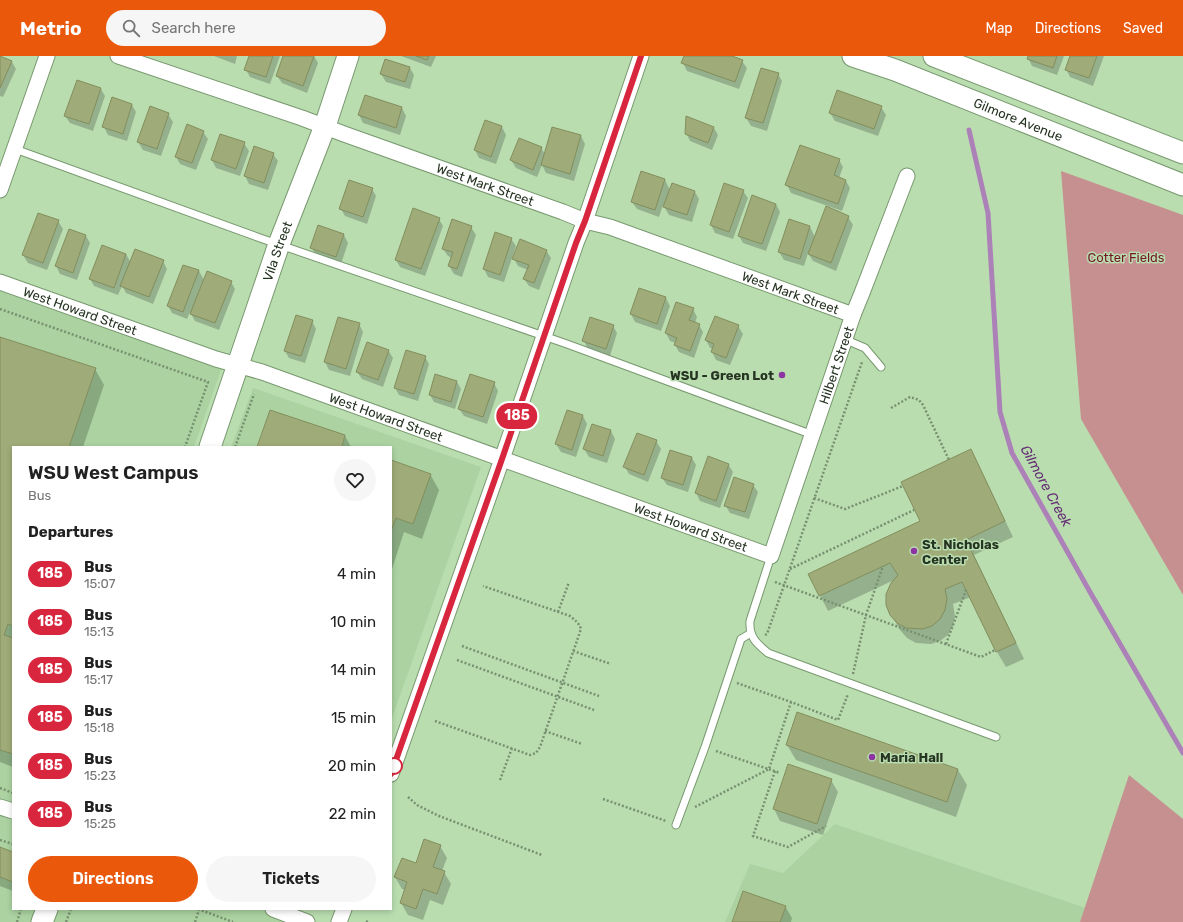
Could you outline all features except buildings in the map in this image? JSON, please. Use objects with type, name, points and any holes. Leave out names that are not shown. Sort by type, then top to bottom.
[{"type":"street","points":[[0,190],[48,56]]},
{"type":"street","name":"West Mark Street","points":[[118,56],[325,126],[585,221],[610,227],[852,315]]},
{"type":"street","name":"Vila Street","points":[[210,446],[279,244],[325,126],[348,56]]},
{"type":"street","points":[[392,771],[576,243],[585,221],[641,56]]},
{"type":"street","name":"Gilmore Avenue","points":[[852,56],[895,70],[1183,185]]},
{"type":"street","points":[[934,56],[1183,153]]},
{"type":"street","name":"Hilbert Street","points":[[771,556],[852,315],[862,294],[907,176]]},
{"type":"street","name":"West Howard Street","points":[[0,282],[238,366],[262,372],[771,556]]},
{"type":"street","points":[[0,807],[12,811]]},
{"type":"street","points":[[42,922],[47,910]]},
{"type":"street","points":[[276,910],[307,922]]},
{"type":"street","points":[[339,922],[344,910]]},
{"type":"lane","points":[[14,149],[279,244],[544,336],[812,434]]},
{"type":"lane","points":[[844,339],[865,348],[881,367]]},
{"type":"lane","points":[[771,556],[750,621],[749,630],[756,643],[768,653],[996,737]]},
{"type":"lane","points":[[676,824],[705,747],[741,639],[751,633]]},
{"type":"path","points":[[0,309],[208,382],[184,446]]},
{"type":"path","points":[[784,585],[867,350]]},
{"type":"path","points":[[235,446],[254,394]]},
{"type":"path","points":[[891,408],[910,398],[919,400],[923,405],[949,460]]},
{"type":"path","points":[[814,498],[845,509],[903,486]]},
{"type":"path","points":[[790,569],[914,510]]},
{"type":"path","points":[[736,683],[838,720],[852,683],[866,615],[883,566]]},
{"type":"path","points":[[765,578],[981,657],[995,650]]},
{"type":"path","points":[[558,612],[569,582]]},
{"type":"path","points":[[435,721],[530,755],[536,753],[540,746],[581,629],[580,626],[578,622],[570,616],[483,586]]},
{"type":"path","points":[[946,644],[966,590]]},
{"type":"path","points":[[462,646],[599,696]]},
{"type":"path","points":[[573,651],[611,664]]},
{"type":"path","points":[[457,660],[558,695],[594,710]]},
{"type":"path","points":[[693,808],[769,769],[791,702]]},
{"type":"path","points":[[545,731],[582,744]]},
{"type":"path","points":[[500,780],[512,748]]},
{"type":"path","points":[[714,750],[780,773]]},
{"type":"path","points":[[775,771],[753,836],[788,847],[826,826]]},
{"type":"path","points":[[0,788],[12,793]]},
{"type":"path","points":[[408,797],[418,805],[439,816],[542,855]]},
{"type":"path","points":[[603,799],[676,824]]},
{"type":"path","points":[[0,840],[12,844]]},
{"type":"path","points":[[17,922],[21,910]]},
{"type":"path","points":[[66,922],[71,910]]},
{"type":"path","points":[[195,922],[198,910]]},
{"type":"path","points":[[201,910],[233,922]]},
{"type":"shaded area","points":[[0,290],[222,367],[194,446],[12,446],[12,910],[263,910],[297,922],[0,922]]},
{"type":"shaded area","points":[[253,388],[481,467],[392,718],[392,446],[231,446]]},
{"type":"shaded area","points":[[835,824],[1086,908],[1080,922],[725,922],[750,864],[783,873]]},
{"type":"green space","name":"Cotter Fields","points":[[1061,171],[1183,215],[1183,595],[1081,419]]},
{"type":"green space","points":[[1129,775],[1183,819],[1183,922],[1080,922]]},
{"type":"waterway","name":"Gilmore Creek","points":[[969,130],[988,213],[1000,412],[1012,453],[1183,753]]},
{"type":"bus line","name":"185","points":[[392,771],[592,201],[641,56]]},
{"type":"place","name":"WSU - Green Lot","points":[[782,375]]},
{"type":"place","name":"St. Nicholas Center","points":[[914,551]]},
{"type":"place","name":"Maria Hall","points":[[872,757]]}]
